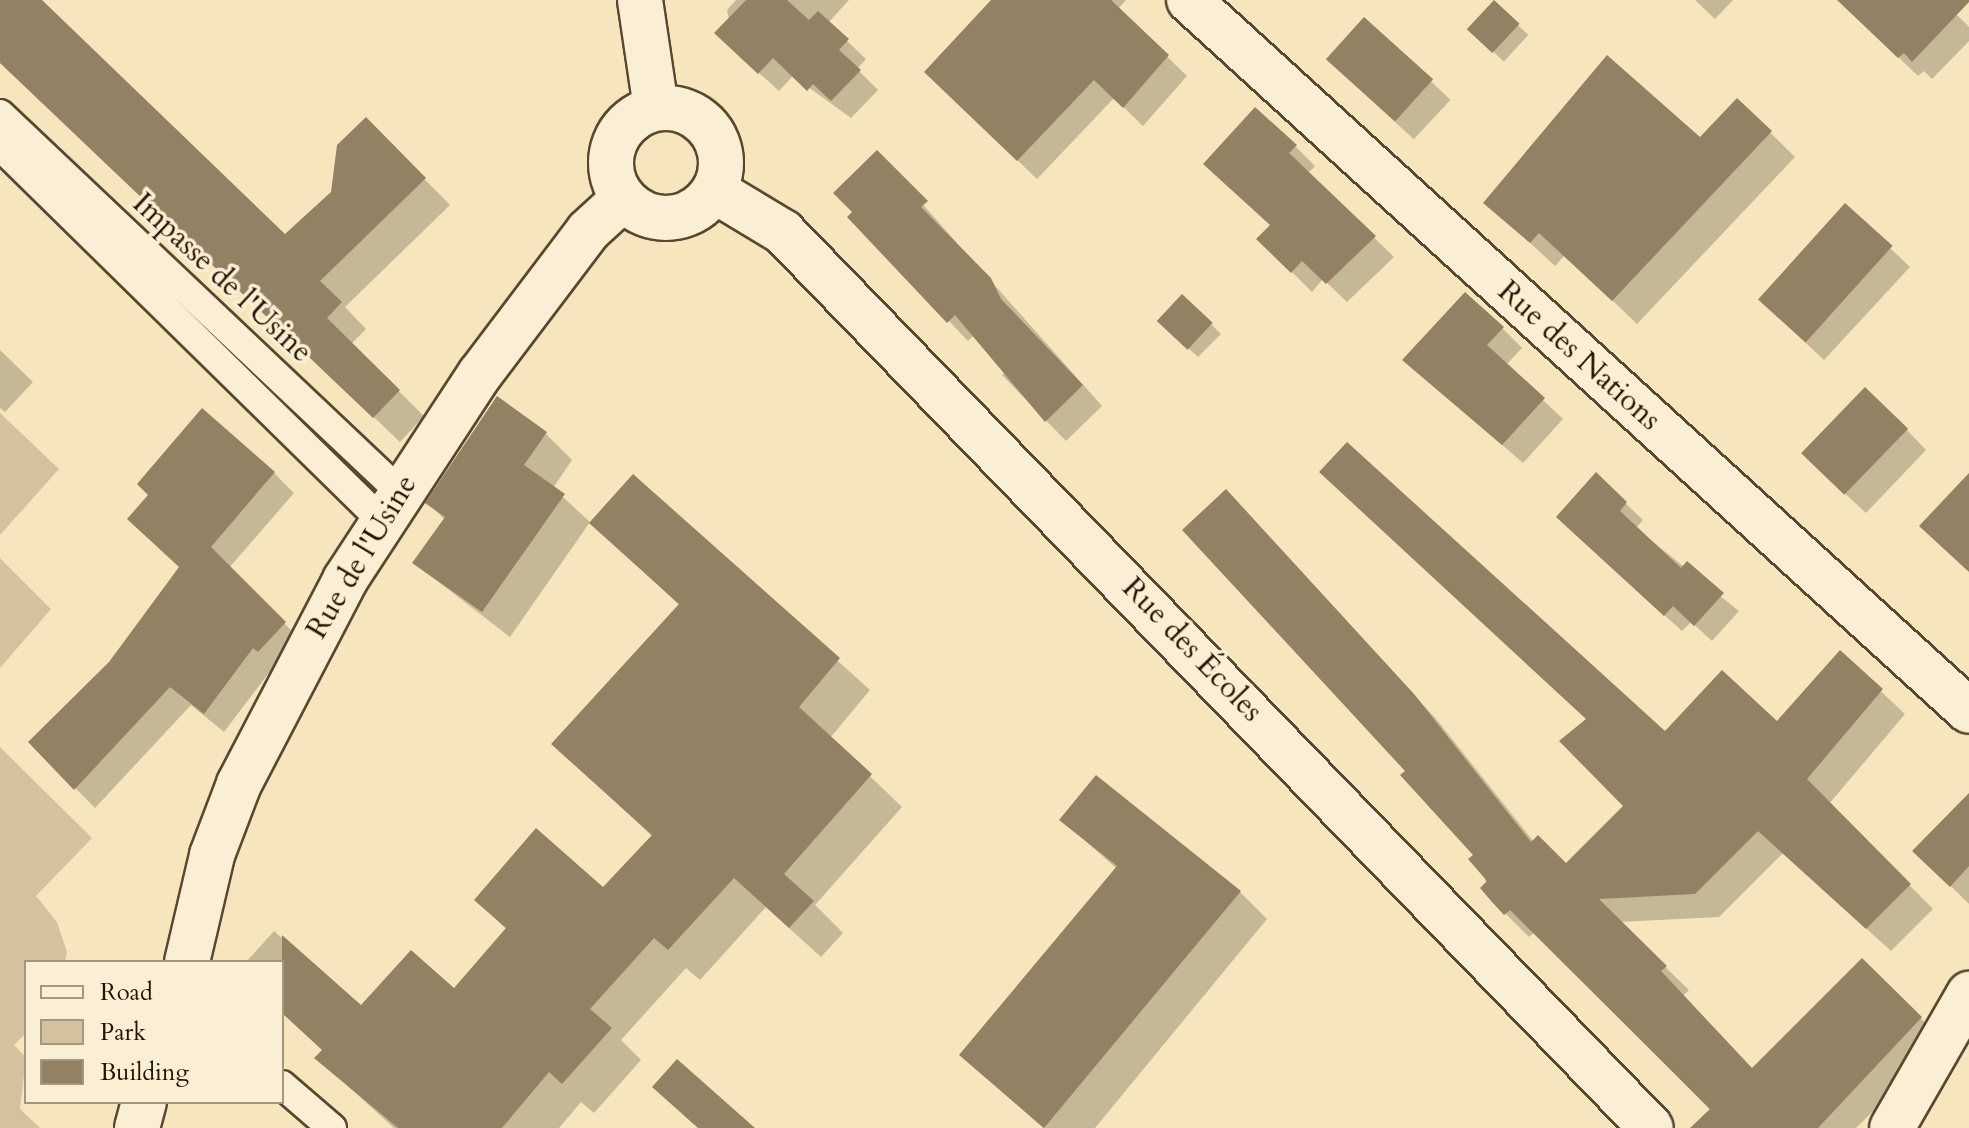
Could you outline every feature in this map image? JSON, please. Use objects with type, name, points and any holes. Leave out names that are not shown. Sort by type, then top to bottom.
[{"type":"street","points":[[640,0],[656,108]]},
{"type":"street","name":"Rue des Nations","points":[[1189,0],[1969,711]]},
{"type":"street","points":[[656,108],[697,116],[712,131],[722,172],[715,191],[671,219],[653,217],[623,199],[612,150],[629,121],[656,108]]},
{"type":"street","name":"Rue des Écoles","points":[[715,191],[783,232],[1651,1128]]},
{"type":"street","name":"Rue de l'Usine","points":[[187,960],[212,855],[239,784],[390,505],[588,231],[623,199]]},
{"type":"street","points":[[1892,1128],[1969,994]]},
{"type":"street","points":[[137,1128],[143,1104]]},
{"type":"lane","name":"Impasse de l'Usine","points":[[0,114],[390,505]]},
{"type":"lane","points":[[0,146],[390,505]]},
{"type":"lane","points":[[284,1087],[332,1128]]},
{"type":"green space","points":[[0,413],[59,469],[0,535]]},
{"type":"green space","points":[[0,558],[51,609],[0,668]]},
{"type":"green space","points":[[0,747],[92,838],[36,896],[57,922],[67,952],[65,960],[24,960],[24,1035],[14,1045],[24,1055],[20,1109],[40,1128],[0,1128]]},
{"type":"building","points":[[0,0],[42,0],[285,234],[331,192],[337,145],[366,117],[426,178],[320,281],[342,302],[327,318],[400,390],[373,418],[0,63]]},
{"type":"building","points":[[746,0],[787,0],[809,20],[818,11],[849,39],[839,50],[861,70],[831,101],[813,84],[807,91],[773,58],[758,74],[714,33]]},
{"type":"building","points":[[991,0],[1111,0],[1169,55],[1123,108],[1094,80],[1017,161],[924,72]]},
{"type":"building","points":[[1494,0],[1520,24],[1492,53],[1467,29]]},
{"type":"building","points":[[1837,0],[1969,2],[1912,62],[1904,53],[1898,58]]},
{"type":"building","points":[[1364,17],[1433,79],[1395,122],[1326,59]]},
{"type":"building","points":[[1607,55],[1700,137],[1737,98],[1772,131],[1612,301],[1539,233],[1530,243],[1483,203]]},
{"type":"building","points":[[1255,107],[1297,145],[1289,153],[1376,236],[1326,284],[1302,261],[1291,273],[1256,239],[1270,225],[1203,164]]},
{"type":"building","points":[[877,150],[928,201],[921,207],[991,278],[1001,299],[1083,385],[1045,422],[955,315],[947,323],[847,217],[852,212],[833,193]]},
{"type":"building","points":[[1845,203],[1893,246],[1806,342],[1758,300]]},
{"type":"building","points":[[1465,292],[1504,327],[1487,345],[1545,398],[1502,445],[1402,360]]},
{"type":"building","points":[[1182,294],[1213,323],[1187,350],[1157,321]]},
{"type":"building","points":[[1865,387],[1908,429],[1844,495],[1801,453]]},
{"type":"building","points":[[497,396],[547,432],[524,465],[565,494],[482,612],[412,563],[445,517],[425,503]]},
{"type":"building","points":[[202,408],[275,472],[211,547],[286,622],[258,652],[253,648],[204,714],[170,687],[74,790],[28,742],[109,662],[179,567],[127,519],[148,495],[137,484]]},
{"type":"building","points":[[1347,442],[1665,731],[1722,670],[1777,721],[1840,650],[1883,689],[1807,779],[1911,884],[1866,929],[1758,831],[1695,894],[1599,899],[1667,966],[1661,971],[1752,1068],[1862,958],[1922,1017],[1818,1128],[1690,1128],[1710,1109],[1510,910],[1504,915],[1492,902],[1480,888],[1487,881],[1468,859],[1473,855],[1400,775],[1405,771],[1182,530],[1226,489],[1414,694],[1531,842],[1538,835],[1566,863],[1623,806],[1559,741],[1586,719],[1319,472]]},
{"type":"building","points":[[1596,472],[1627,502],[1620,511],[1681,568],[1687,561],[1724,593],[1694,626],[1673,606],[1664,616],[1556,517]]},
{"type":"building","points":[[1969,473],[1969,572],[1919,526]]},
{"type":"building","points":[[633,474],[840,658],[799,707],[872,774],[784,874],[814,901],[789,928],[734,878],[668,950],[654,938],[590,1009],[612,1028],[562,1084],[549,1072],[502,1128],[398,1128],[314,1058],[322,1050],[284,1015],[282,935],[361,1005],[411,950],[454,988],[506,928],[474,900],[536,828],[603,887],[652,835],[551,744],[679,604],[589,523]]},
{"type":"building","points":[[1096,775],[1241,891],[1044,1128],[959,1055],[1117,866],[1059,820]]},
{"type":"building","points":[[1969,793],[1969,866],[1950,887],[1912,851]]},
{"type":"building","points":[[677,1059],[755,1128],[698,1128],[652,1087]]}]
